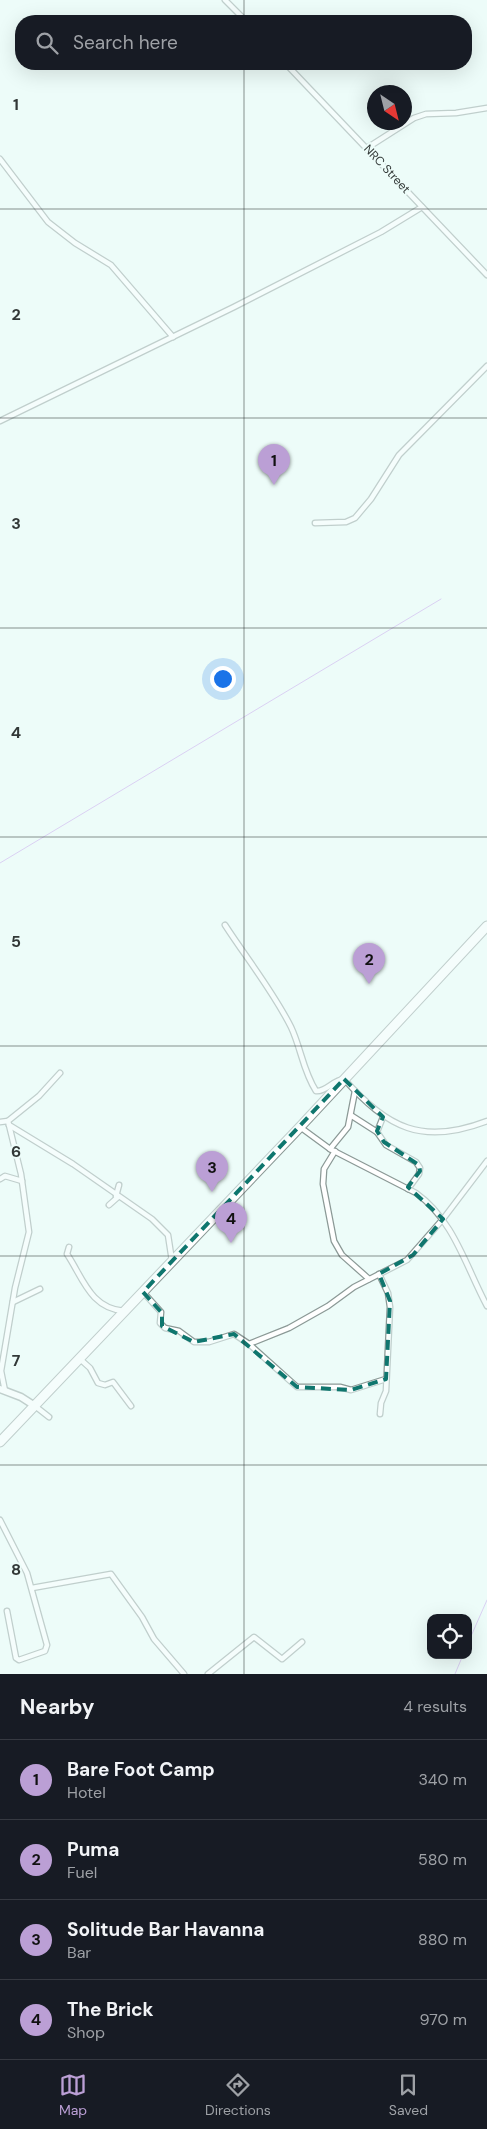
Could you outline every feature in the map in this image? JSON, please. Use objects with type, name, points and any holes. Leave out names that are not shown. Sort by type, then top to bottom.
[{"type":"highway","points":[[0,1442],[300,1127],[487,926]]},
{"type":"street","points":[[225,0],[240,15]]},
{"type":"street","name":"NRC Street","points":[[292,70],[487,275]]},
{"type":"street","points":[[367,148],[414,118],[426,114],[456,113],[487,108]]},
{"type":"street","points":[[0,159],[48,222],[75,243],[111,265],[173,337]]},
{"type":"street","points":[[0,421],[173,337],[373,236],[422,207]]},
{"type":"street","points":[[315,523],[346,522],[358,516],[372,499],[399,455],[487,366]]},
{"type":"street","points":[[225,926],[282,1011],[296,1037],[305,1073],[316,1091],[322,1091],[335,1081],[344,1079],[383,1117],[414,1131],[427,1133],[466,1128],[487,1121]]},
{"type":"street","points":[[9,1123],[39,1096],[60,1073]]},
{"type":"street","points":[[355,1091],[352,1116],[324,1169],[323,1184],[334,1241],[342,1255],[370,1279]]},
{"type":"street","points":[[352,1116],[377,1132],[386,1145],[419,1165],[420,1171],[408,1189]]},
{"type":"street","points":[[377,1132],[383,1117]]},
{"type":"street","points":[[0,1122],[9,1123],[73,1164],[152,1219],[168,1235],[172,1262]]},
{"type":"street","points":[[9,1123],[22,1181],[29,1232],[0,1371],[2,1390],[21,1397],[49,1417]]},
{"type":"street","points":[[300,1127],[333,1150],[422,1197],[444,1219],[466,1260],[487,1306]]},
{"type":"street","points":[[249,1344],[289,1328],[370,1279],[402,1264],[413,1255],[434,1227],[444,1219],[487,1161]]},
{"type":"street","points":[[0,1179],[5,1176],[22,1181]]},
{"type":"street","points":[[109,1205],[117,1196],[119,1185]]},
{"type":"street","points":[[69,1247],[67,1254],[79,1279],[102,1304],[111,1310],[126,1311]]},
{"type":"street","points":[[379,1274],[390,1301],[386,1391],[381,1403],[380,1414]]},
{"type":"street","points":[[13,1302],[40,1289]]},
{"type":"street","points":[[143,1292],[161,1312],[159,1320],[162,1326],[179,1331],[194,1342],[209,1342],[234,1334],[249,1344],[297,1387],[340,1387],[351,1390],[386,1379]]},
{"type":"street","points":[[80,1359],[90,1368],[98,1383],[105,1385],[113,1382],[131,1406]]},
{"type":"street","points":[[0,1520],[21,1557],[32,1588],[47,1646],[45,1651],[20,1660],[16,1658],[7,1611]]},
{"type":"street","points":[[32,1588],[111,1574],[142,1616],[154,1639],[184,1674]]},
{"type":"street","points":[[208,1674],[254,1637],[282,1659],[302,1642]]},
{"type":"highlighted area","points":[[344,1079],[383,1117],[377,1131],[384,1142],[419,1165],[420,1171],[408,1187],[443,1219],[413,1255],[379,1274],[390,1301],[386,1379],[351,1390],[297,1387],[234,1334],[194,1342],[162,1326],[162,1313],[143,1292]]},
{"type":"waterway","points":[[0,863],[441,599]]},
{"type":"waterway","points":[[472,1634],[487,1600]]},
{"type":"waterway","points":[[455,1674],[461,1659]]},
{"type":"place","name":"Bare Foot Camp","points":[[274,485]]},
{"type":"place","name":"Puma","points":[[369,984]]},
{"type":"place","name":"Solitude Bar Havanna","points":[[212,1192]]},
{"type":"place","name":"The Brick","points":[[231,1243]]}]
